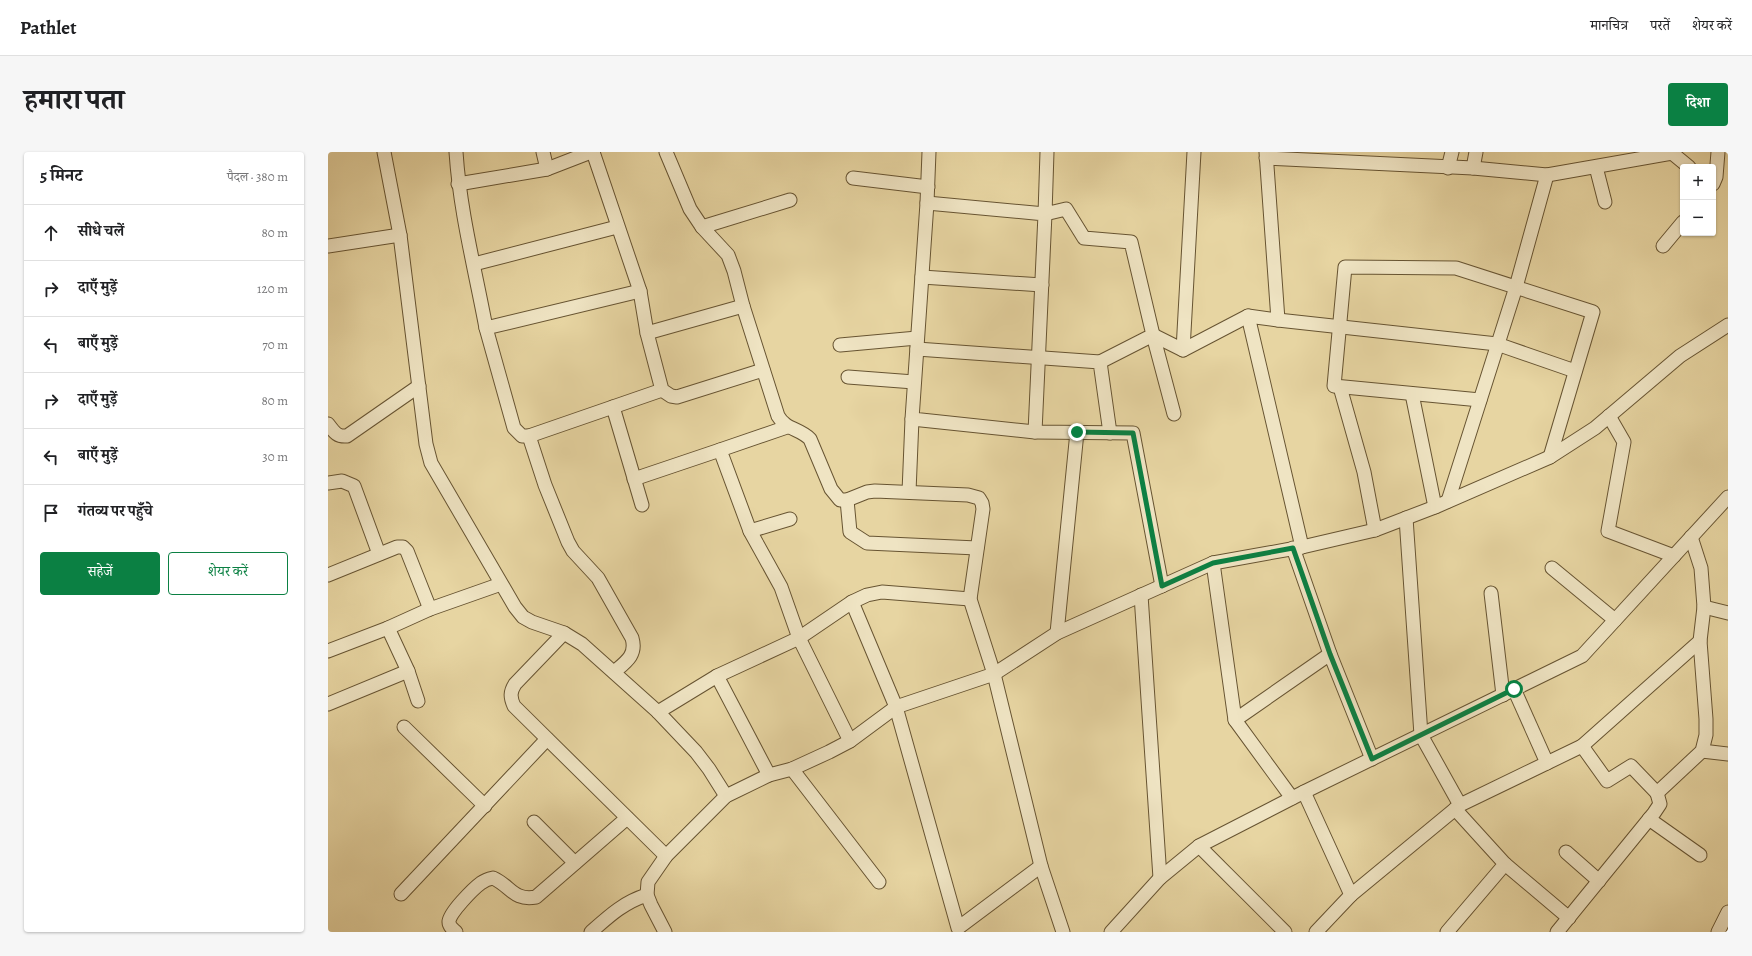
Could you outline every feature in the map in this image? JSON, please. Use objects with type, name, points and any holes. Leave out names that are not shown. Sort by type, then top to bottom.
[{"type":"street","points":[[384,152],[400,235],[426,444],[431,463],[515,607],[523,616],[532,622],[564,633],[582,644],[614,672],[658,712],[696,752],[726,796]]},
{"type":"street","points":[[456,152],[458,184],[464,225],[474,264],[486,328],[514,428],[522,436],[529,436],[662,390]]},
{"type":"street","points":[[543,152],[547,169]]},
{"type":"street","points":[[458,184],[547,169],[592,152],[640,291],[647,333],[662,390],[670,396],[677,397],[763,370]]},
{"type":"street","points":[[666,152],[690,209],[702,227],[728,255],[734,271],[742,306],[778,416],[787,427],[804,433],[810,439],[831,489],[840,500],[847,500],[863,493],[875,491],[968,495],[979,498],[982,502],[983,509],[970,599],[994,674],[1041,866],[1063,932]]},
{"type":"street","points":[[909,492],[914,382],[927,204],[929,152]]},
{"type":"street","points":[[1036,432],[1047,152]]},
{"type":"street","points":[[1183,350],[1194,152]]},
{"type":"street","points":[[1448,168],[1452,152]]},
{"type":"street","points":[[1473,168],[1476,152]]},
{"type":"street","points":[[1278,320],[1266,155],[1448,168],[1473,168],[1547,175],[1671,152],[1685,164]]},
{"type":"street","points":[[1716,177],[1718,152]]},
{"type":"street","points":[[1596,167],[1605,202]]},
{"type":"street","points":[[1448,501],[1516,287],[1547,175]]},
{"type":"street","points":[[853,178],[928,187]]},
{"type":"street","points":[[702,227],[790,200]]},
{"type":"street","points":[[927,204],[1045,214],[1066,209],[1084,238],[1131,242],[1153,335],[1174,414]]},
{"type":"street","points":[[1663,246],[1680,226]]},
{"type":"street","points":[[474,264],[617,227]]},
{"type":"street","points":[[328,246],[400,235]]},
{"type":"street","points":[[1480,400],[1334,386],[1345,267],[1456,268],[1593,312],[1550,457]]},
{"type":"street","points":[[922,277],[1042,285]]},
{"type":"street","points":[[486,328],[640,291]]},
{"type":"street","points":[[647,333],[742,306]]},
{"type":"street","points":[[1183,350],[1248,316],[1497,344],[1575,371]]},
{"type":"street","points":[[1248,316],[1297,548],[1330,654],[1372,759]]},
{"type":"street","points":[[665,932],[647,895],[648,882],[666,856],[726,796],[769,775],[792,769],[829,752],[850,741],[896,707],[994,674],[1057,632],[1213,563],[1297,548],[1375,530],[1435,507],[1550,457],[1595,428],[1680,356],[1728,325]]},
{"type":"street","points":[[1153,335],[1183,350]]},
{"type":"street","points":[[840,345],[917,344],[1038,358],[1100,362],[1153,335]]},
{"type":"street","points":[[1100,362],[1110,433]]},
{"type":"street","points":[[848,377],[914,382]]},
{"type":"street","points":[[328,424],[335,434],[340,437],[347,436],[419,386]]},
{"type":"street","points":[[1340,387],[1364,472],[1375,530]]},
{"type":"street","points":[[1412,394],[1435,507]]},
{"type":"street","points":[[613,407],[642,505]]},
{"type":"street","points":[[1609,416],[1624,442],[1608,531],[1674,556]]},
{"type":"street","points":[[912,419],[1036,432],[1133,433],[1162,586]]},
{"type":"street","points":[[634,479],[787,427]]},
{"type":"street","points":[[1057,632],[1077,432]]},
{"type":"street","points":[[529,436],[545,485],[568,542],[573,551],[598,578],[632,638],[634,646],[630,659],[614,672]]},
{"type":"street","points":[[720,450],[750,531],[780,587],[799,638],[850,741]]},
{"type":"street","points":[[328,483],[342,481],[354,486],[379,554]]},
{"type":"street","points":[[1111,932],[1160,878],[1199,846],[1304,792],[1582,656],[1728,497]]},
{"type":"street","points":[[847,500],[850,532],[867,543],[977,548]]},
{"type":"street","points":[[1406,518],[1421,735],[1458,807],[1505,864],[1569,918]]},
{"type":"street","points":[[750,531],[790,519]]},
{"type":"street","points":[[1657,793],[1702,751],[1706,735],[1700,641],[1704,607],[1701,568],[1692,537]]},
{"type":"street","points":[[328,575],[397,547],[403,547],[407,551],[430,609]]},
{"type":"street","points":[[1213,563],[1235,720],[1292,798]]},
{"type":"street","points":[[1552,568],[1616,620]]},
{"type":"street","points":[[328,651],[388,628],[430,609],[501,584]]},
{"type":"street","points":[[658,712],[717,676],[799,638],[852,602],[867,595],[882,592],[970,599]]},
{"type":"street","points":[[1491,594],[1509,692],[1547,763]]},
{"type":"street","points":[[1142,595],[1160,878]]},
{"type":"street","points":[[852,602],[896,707],[956,930],[1041,866]]},
{"type":"street","points":[[1704,607],[1728,613]]},
{"type":"street","points":[[388,628],[408,671],[418,701]]},
{"type":"street","points":[[564,633],[515,684],[511,690],[510,697],[514,706],[666,856]]},
{"type":"street","points":[[1316,932],[1351,895],[1458,807],[1582,746],[1700,641]]},
{"type":"street","points":[[1235,720],[1330,654]]},
{"type":"street","points":[[328,704],[408,671]]},
{"type":"street","points":[[717,676],[769,775]]},
{"type":"street","points":[[404,727],[484,806]]},
{"type":"street","points":[[401,894],[547,739]]},
{"type":"street","points":[[1558,932],[1660,804],[1657,793],[1631,766],[1607,781],[1582,746]]},
{"type":"street","points":[[1702,751],[1728,754]]},
{"type":"street","points":[[792,769],[879,882]]},
{"type":"street","points":[[1304,792],[1351,895]]},
{"type":"street","points":[[456,932],[451,927],[449,922],[450,918],[459,906],[481,883],[487,879],[493,878],[497,880],[516,895],[527,899],[536,897],[627,818]]},
{"type":"street","points":[[1649,819],[1700,855]]},
{"type":"street","points":[[534,822],[575,863]]},
{"type":"street","points":[[1199,846],[1285,932]]},
{"type":"street","points":[[1566,852],[1599,881]]},
{"type":"street","points":[[1447,932],[1505,864]]},
{"type":"street","points":[[591,932],[612,912],[635,899],[647,895]]},
{"type":"street","points":[[1718,932],[1728,912]]},
{"type":"route","points":[[1077,432],[1133,433],[1162,586],[1213,563],[1293,548],[1330,654],[1372,759],[1514,689]]}]
